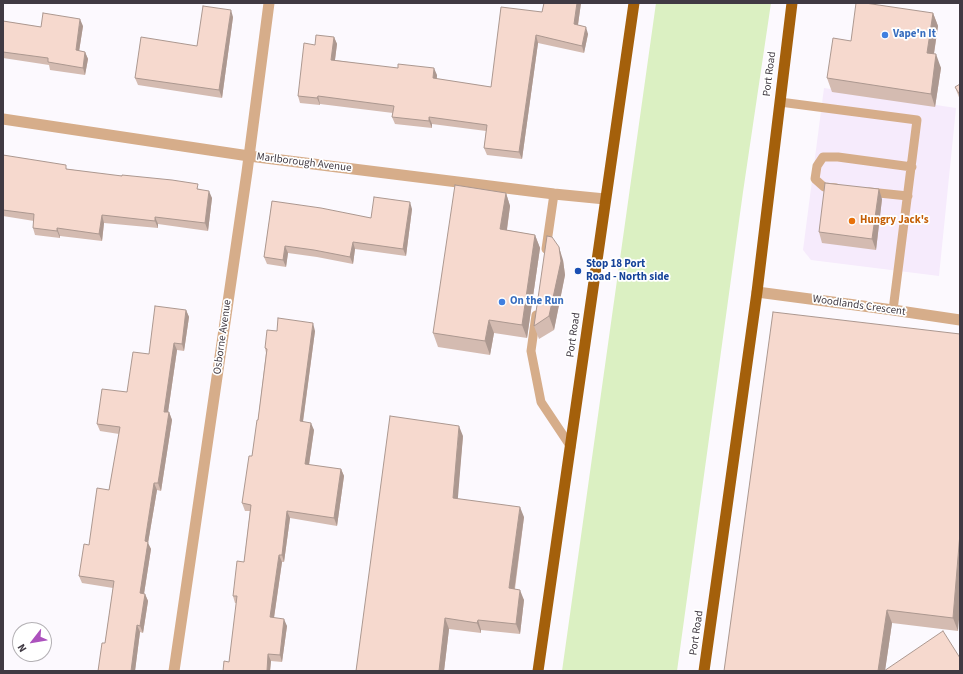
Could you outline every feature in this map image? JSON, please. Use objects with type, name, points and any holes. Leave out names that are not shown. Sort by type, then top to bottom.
[{"type":"highway","name":"Port Road","points":[[538,671],[634,3]]},
{"type":"highway","name":"Port Road","points":[[704,671],[757,292],[792,3]]},
{"type":"street","name":"Osborne Avenue","points":[[174,671],[249,156],[268,3]]},
{"type":"street","name":"Marlborough Avenue","points":[[3,120],[249,156],[605,199]]},
{"type":"street","name":"Woodlands Crescent","points":[[757,292],[960,320]]},
{"type":"lane","points":[[780,102],[917,120],[893,310]]},
{"type":"lane","points":[[847,189],[824,187],[816,179],[817,166],[823,157],[838,157],[912,167]]},
{"type":"lane","points":[[862,191],[908,196]]},
{"type":"lane","points":[[544,260],[554,194]]},
{"type":"lane","points":[[537,305],[530,351],[541,402],[571,447]]},
{"type":"shaded area","points":[[824,88],[956,108],[939,276],[811,260],[803,250]]},
{"type":"green space","points":[[656,3],[771,3],[743,192],[677,671],[562,671]]},
{"type":"building","points":[[544,3],[577,3],[574,24],[586,27],[582,46],[536,35],[519,152],[484,148],[487,125],[429,117],[429,121],[392,117],[394,106],[318,96],[317,98],[298,96],[304,43],[315,45],[316,35],[334,37],[331,60],[398,68],[398,64],[434,68],[433,78],[491,87],[501,7],[542,12]]},
{"type":"building","points":[[856,3],[933,13],[927,53],[936,54],[931,94],[827,78],[833,38],[851,41]]},
{"type":"building","points":[[203,6],[231,10],[219,90],[135,78],[141,37],[197,46]]},
{"type":"building","points":[[43,13],[80,19],[76,50],[85,52],[83,68],[48,62],[48,58],[3,52],[3,21],[41,27]]},
{"type":"building","points":[[960,84],[960,95],[955,87]]},
{"type":"building","points":[[3,155],[66,165],[66,169],[198,184],[197,189],[209,191],[205,223],[155,217],[155,221],[102,215],[99,234],[57,228],[57,231],[33,228],[34,214],[3,210]]},
{"type":"building","name":"Hungry Jack's","points":[[825,183],[879,189],[872,239],[819,232]]},
{"type":"building","name":"On the Run","points":[[455,185],[506,193],[500,229],[535,235],[522,325],[489,320],[485,341],[433,333]]},
{"type":"building","points":[[374,197],[410,202],[403,249],[353,242],[350,257],[285,246],[283,260],[264,257],[272,201],[321,208],[371,218]]},
{"type":"building","points":[[547,236],[552,237],[559,247],[561,261],[549,316],[534,326]]},
{"type":"building","points":[[155,306],[186,310],[182,344],[174,343],[164,412],[169,412],[158,483],[154,483],[145,541],[148,542],[140,593],[145,594],[140,626],[137,625],[131,671],[98,671],[102,643],[105,643],[114,581],[79,576],[84,544],[89,545],[97,488],[109,490],[120,427],[97,424],[102,389],[127,392],[133,352],[149,354]]},
{"type":"building","points":[[773,312],[960,334],[960,533],[953,618],[887,610],[878,671],[724,671]]},
{"type":"building","points":[[278,318],[313,323],[300,421],[311,423],[305,464],[341,469],[334,518],[287,511],[282,555],[279,555],[270,617],[284,619],[280,655],[268,654],[267,671],[223,671],[224,661],[229,662],[237,596],[233,596],[237,561],[244,562],[251,505],[242,503],[249,456],[252,456],[258,420],[267,349],[265,348],[267,330],[277,331]]},
{"type":"building","points":[[390,416],[459,426],[453,498],[520,507],[509,588],[520,590],[516,624],[478,620],[477,623],[445,618],[439,671],[356,671]]},
{"type":"building","points":[[943,631],[960,658],[960,671],[884,671]]},
{"type":"place","name":"Vape'n It","points":[[885,35]]},
{"type":"place","name":"Hungry Jack's","points":[[852,221]]},
{"type":"place","name":"Stop 18 Port Road - North side","points":[[578,271]]},
{"type":"place","name":"On the Run","points":[[502,302]]}]
